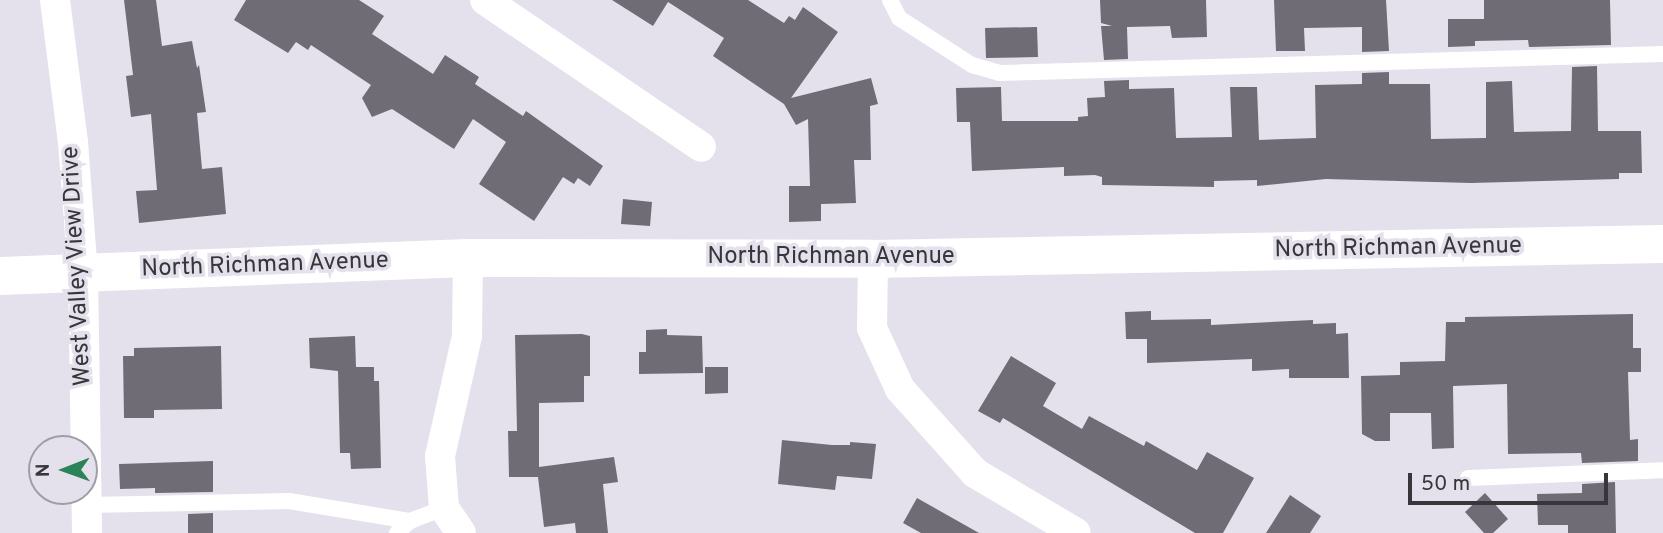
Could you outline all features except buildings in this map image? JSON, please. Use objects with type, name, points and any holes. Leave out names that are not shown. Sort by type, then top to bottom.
[{"type":"street","name":"West Valley View Drive","points":[[55,0],[73,142],[83,274],[87,519]]},
{"type":"street","points":[[485,0],[701,146]]},
{"type":"street","name":"North Richman Avenue","points":[[0,276],[468,258],[873,259],[1663,244]]},
{"type":"street","points":[[461,533],[444,508],[440,456],[467,336],[468,258]]},
{"type":"street","points":[[873,259],[872,328],[901,389],[975,473],[1076,533]]},
{"type":"lane","points":[[890,0],[899,18],[972,65],[1000,72],[1663,54]]},
{"type":"lane","points":[[1468,478],[1663,470]]},
{"type":"lane","points":[[87,519],[289,501],[410,522]]},
{"type":"lane","points":[[397,533],[410,522],[444,508]]}]
